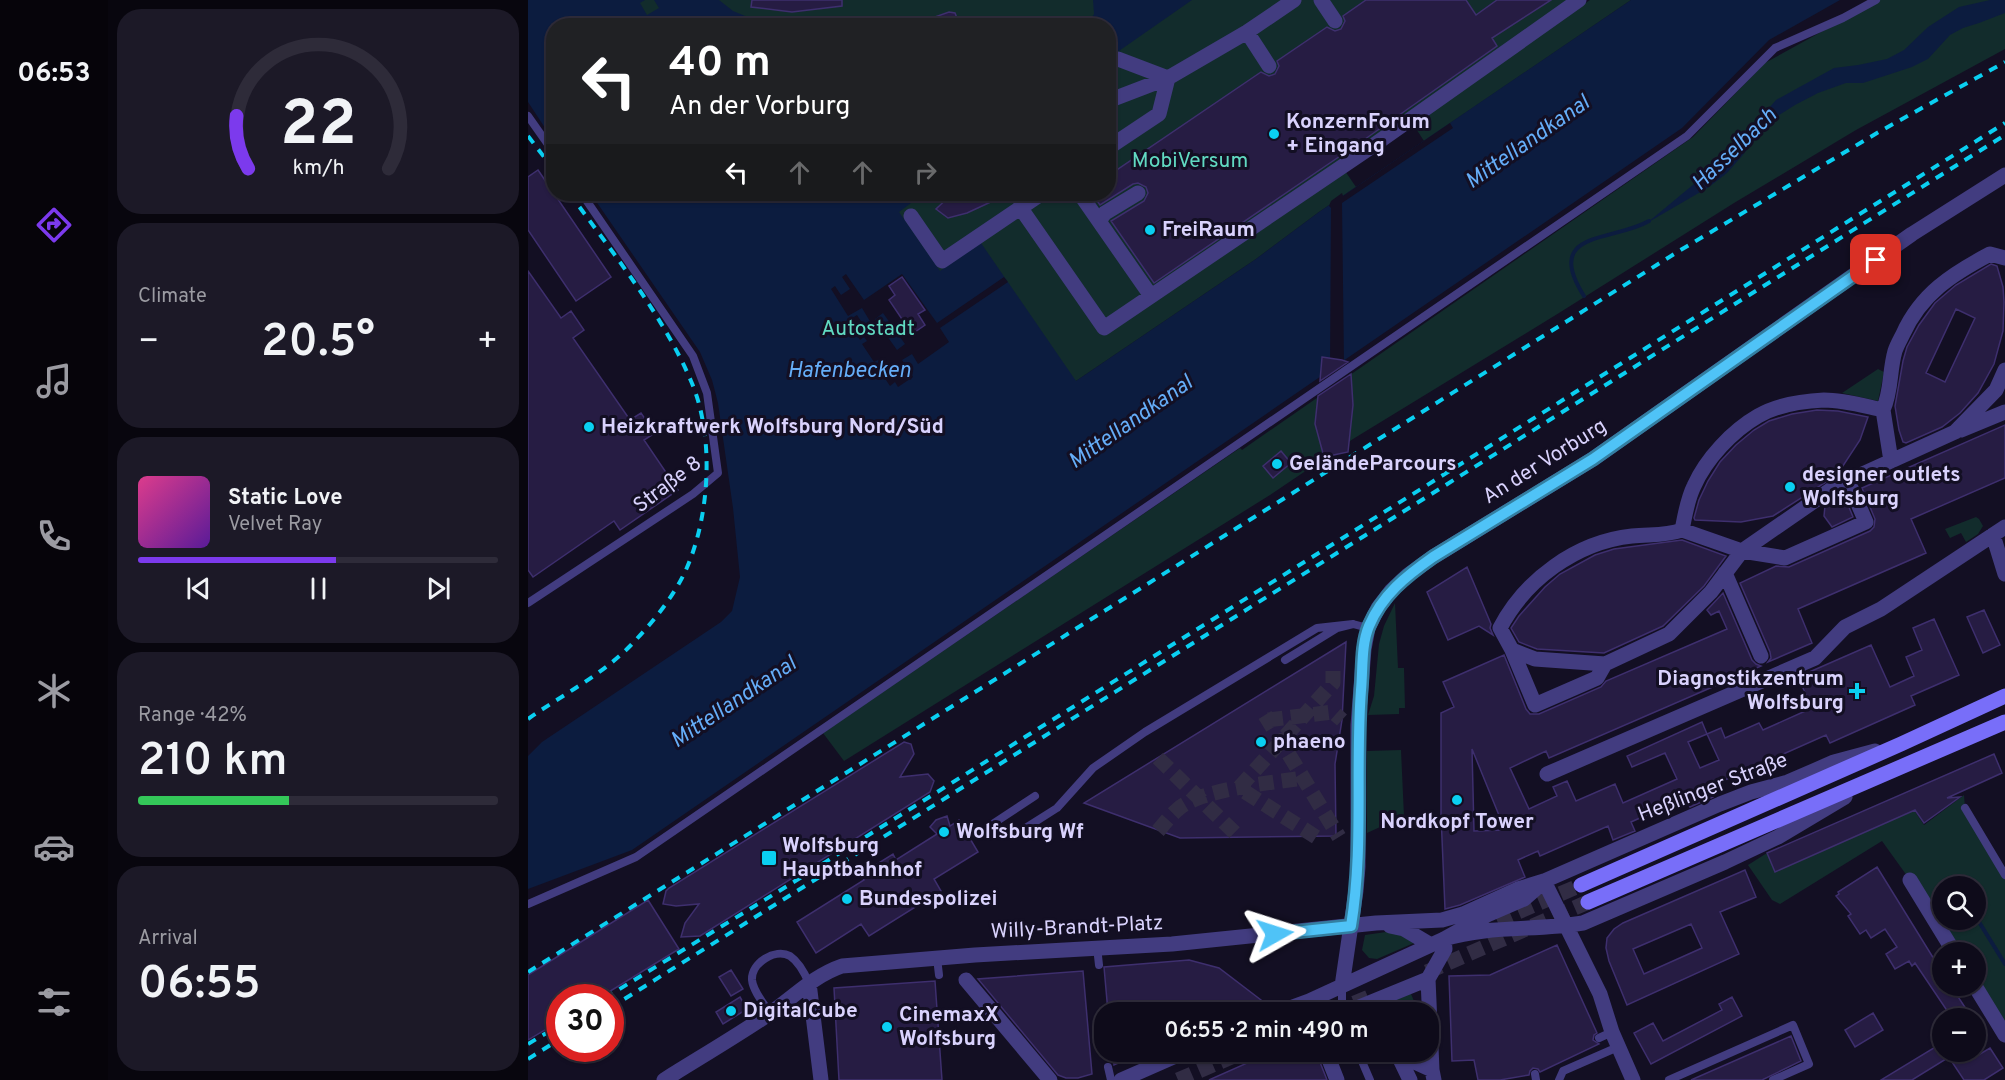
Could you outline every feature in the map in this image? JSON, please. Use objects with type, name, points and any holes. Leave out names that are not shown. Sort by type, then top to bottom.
[{"type":"main road","name":"Heßlinger Straße","points":[[1581,885],[2005,696]]},
{"type":"main road","name":"Heßlinger Straße","points":[[1588,902],[2005,722]]},
{"type":"street","points":[[1116,98],[1168,78],[1247,32],[1294,0]]},
{"type":"street","points":[[1321,0],[1335,21]]},
{"type":"street","points":[[1020,207],[1104,328],[1319,182],[1336,166],[1579,0]]},
{"type":"street","points":[[1247,32],[1269,66]]},
{"type":"street","points":[[1118,59],[1168,78]]},
{"type":"street","points":[[1116,143],[1159,114],[1168,78]]},
{"type":"street","name":"An der Vorburg","points":[[1342,986],[1358,867],[1358,725],[1364,649],[1368,628],[1378,608],[1391,591],[1408,575],[1441,552],[1593,459],[1912,234],[2005,175]]},
{"type":"street","points":[[1319,182],[1328,195]]},
{"type":"street","points":[[1099,221],[1105,213],[1138,193]]},
{"type":"street","points":[[911,216],[942,261],[1030,201]]},
{"type":"street","points":[[1085,201],[1151,296]]},
{"type":"street","points":[[1891,461],[1883,410],[1889,396],[1895,351],[1907,324],[1928,294],[1960,269],[1990,254],[2005,258]]},
{"type":"street","points":[[1955,432],[1996,390],[2005,370]]},
{"type":"street","points":[[1682,530],[1686,497],[1735,429],[1759,415],[1784,406],[1824,397],[1883,410]]},
{"type":"street","points":[[1512,650],[1535,659],[1605,664],[1670,634],[1711,592],[1742,551],[1836,486],[2005,412]]},
{"type":"street","points":[[1605,664],[1598,678],[1535,705],[1512,650],[1500,628],[1510,609],[1554,562],[1630,533],[1667,535],[1682,530],[1742,551],[1785,558],[1866,522],[1848,481]]},
{"type":"street","points":[[1547,774],[1815,658],[1845,627],[1881,609],[1999,531],[2005,574]]},
{"type":"street","points":[[1725,573],[1761,656]]},
{"type":"street","name":"Heßlinger Straße","points":[[1351,926],[1442,920],[1463,914],[1720,804],[1751,792],[1788,782],[1834,762],[1901,744]]},
{"type":"street","name":"Heßlinger Straße","points":[[1438,942],[1464,933],[1565,926],[1583,923],[1602,916],[1768,842],[1873,780]]},
{"type":"street","points":[[1910,880],[1948,942]]},
{"type":"street","points":[[1544,881],[1600,994],[1605,1035],[1618,1047],[1633,1080]]},
{"type":"street","name":"Heßlinger Straße","points":[[1303,1002],[1438,942],[1524,898],[1544,881]]},
{"type":"street","points":[[1351,926],[1393,926],[1438,942],[1445,949],[1428,979],[1433,1075]]},
{"type":"street","name":"Willy-Brandt-Platz","points":[[664,1080],[770,1013],[809,983],[828,971],[842,966],[1172,944],[1351,926]]},
{"type":"street","points":[[1376,1002],[1428,979]]},
{"type":"street","points":[[966,980],[1050,1080]]},
{"type":"street","points":[[809,983],[820,1080]]},
{"type":"street","points":[[1981,996],[2005,1035]]},
{"type":"street","points":[[1121,1080],[1162,1062]]},
{"type":"street","points":[[1330,1062],[1337,1080]]},
{"type":"street","points":[[1401,1062],[1410,1080]]},
{"type":"street","points":[[1412,1062],[1433,1075]]},
{"type":"lane","points":[[528,904],[636,857],[1688,135],[1775,48],[1876,0]]},
{"type":"lane","points":[[528,116],[546,142]]},
{"type":"lane","name":"Straße 8","points":[[528,603],[693,494],[718,472],[707,393],[693,356],[587,201]]},
{"type":"lane","points":[[1013,836],[1057,808],[1093,768],[1145,732],[1317,628],[1353,624],[1368,628]]},
{"type":"lane","points":[[1285,660],[1337,628],[1353,624]]},
{"type":"lane","points":[[1002,836],[992,830],[991,825],[1035,796]]},
{"type":"lane","points":[[1965,808],[2005,875]]},
{"type":"lane","points":[[1097,948],[1099,965]]},
{"type":"lane","points":[[770,1013],[752,980],[758,964],[770,956],[780,954],[789,956],[798,964],[809,983]]},
{"type":"lane","points":[[937,958],[939,975]]},
{"type":"lane","points":[[1342,986],[1342,1002]]},
{"type":"lane","points":[[1669,1080],[1793,1025],[1809,1064],[1773,1080]]},
{"type":"lane","points":[[1558,1080],[1563,1071],[1618,1047]]},
{"type":"lane","points":[[1362,1062],[1370,1080]]},
{"type":"lane","points":[[1108,1067],[1111,1080]]},
{"type":"green space","name":"Autostadt","points":[[528,0],[1572,0],[1343,168],[1356,187],[1256,259],[1076,381],[737,372],[618,201],[1116,201],[1116,18],[546,18]]},
{"type":"green space","points":[[1590,0],[1631,0],[1424,141],[1411,121]]},
{"type":"green space","points":[[1879,0],[2005,0],[2005,49],[1856,130],[1734,203],[1353,439],[1270,495],[844,761],[823,733],[1240,448],[1242,450],[1693,137],[1765,63]]},
{"type":"green space","points":[[1878,369],[1884,372],[1878,401],[1842,393]]},
{"type":"green space","points":[[1976,517],[1983,526],[1978,534],[1966,542],[1961,533],[1950,538],[1945,529]]},
{"type":"green space","points":[[1395,603],[1398,668],[1404,668],[1405,708],[1399,708],[1399,714],[1368,715],[1374,696],[1379,644],[1384,626]]},
{"type":"green space","points":[[1401,750],[1404,816],[1367,833],[1367,751]]},
{"type":"green space","points":[[1964,795],[1965,808],[2005,875],[2005,1035],[1982,996],[1986,996],[1986,942],[1948,942],[1941,930],[1986,930],[1986,876],[1932,876],[1932,916],[1882,841],[1780,904],[1772,900],[1748,865],[1767,853],[1775,871],[1912,807],[1924,825]]},
{"type":"green space","points":[[1393,931],[1414,943],[1377,959],[1369,958],[1362,950],[1365,935]]},
{"type":"green space","points":[[1409,989],[1414,1002],[1380,1002]]},
{"type":"water","points":[[528,0],[645,0],[640,3],[647,15],[659,8],[654,0],[719,0],[733,11],[750,18],[546,18],[546,129],[528,102]]},
{"type":"water","points":[[1093,0],[1192,0],[1116,53],[1116,18],[1092,18],[1094,14]]},
{"type":"water","points":[[1631,0],[1840,0],[1769,40],[1682,128],[632,850],[528,889],[528,756],[542,742],[721,622],[732,611],[740,577],[733,508],[718,403],[712,380],[700,352],[596,201],[914,201],[899,212],[940,271],[981,243],[1076,381],[1256,259],[1319,212]]},
{"type":"water","points":[[1990,0],[2005,0],[2005,13],[1950,35],[1928,59],[1912,67],[1863,83],[1846,83],[1818,93],[1795,105],[1768,122],[1727,173],[1709,187],[1647,223],[1694,184],[1710,176],[1776,100],[1834,68],[1887,59],[1904,50],[1928,27],[1959,7]]},
{"type":"pier","points":[[1450,123],[1453,128],[1342,203],[1344,364],[1330,374],[1331,208],[1329,206],[1331,201],[1342,193],[1343,196]]},
{"type":"pier","points":[[846,274],[864,300],[902,274],[937,323],[1004,277],[1008,282],[940,328],[949,342],[918,364],[912,354],[902,360],[913,377],[898,387],[895,382],[890,386],[878,368],[883,364],[880,359],[874,362],[862,344],[867,341],[864,337],[860,340],[847,321],[857,315],[865,327],[871,323],[862,308],[848,316],[831,289],[835,286],[841,295],[850,289],[842,277]],"holes":[[[902,277],[925,310],[918,314],[925,325],[912,333],[889,300],[895,295]],[[883,313],[905,344],[897,350],[875,319]]]},
{"type":"building","points":[[752,0],[842,0],[842,6],[792,12],[751,7]]},
{"type":"building","name":"KonzernForum + Eingang","points":[[1366,0],[1466,0],[1476,15],[1497,0],[1551,0],[1492,38],[1497,46],[1154,283],[1111,221],[1144,201],[1148,193],[1146,187],[1138,183],[1133,184],[1116,195],[1116,171],[1261,72],[1269,76],[1275,74],[1279,66],[1277,61],[1327,27],[1335,31],[1341,29],[1345,21],[1343,16]]},
{"type":"building","points":[[949,12],[955,13],[957,18],[932,18]]},
{"type":"building","points":[[538,170],[546,182],[546,201],[559,201],[611,277],[576,301],[528,230],[528,177]]},
{"type":"building","points":[[945,201],[993,201],[967,213],[948,218],[936,209]]},
{"type":"building","points":[[1991,264],[1997,266],[2003,287],[2004,302],[2003,331],[1994,364],[1978,393],[1960,413],[1942,427],[1906,443],[1903,442],[1899,430],[1895,406],[1907,347],[1935,303],[1956,285]],"holes":[[[1956,309],[1975,318],[1945,382],[1926,373]]]},
{"type":"building","name":"Heizkraftwerk Wolfsburg Nord/Süd","points":[[528,271],[561,318],[571,311],[584,330],[573,338],[630,420],[641,413],[655,433],[644,440],[678,490],[620,530],[614,521],[533,577],[528,570]]},
{"type":"building","points":[[902,277],[925,310],[918,314],[925,325],[912,334],[889,300],[895,295],[889,286]]},
{"type":"building","points":[[1322,357],[1342,360],[1348,362],[1320,381]]},
{"type":"building","points":[[1351,374],[1353,405],[1348,452],[1324,457],[1315,424],[1318,396]]},
{"type":"building","points":[[1817,410],[1838,411],[1868,417],[1860,440],[1837,475],[1773,516],[1741,522],[1695,520],[1699,500],[1708,481],[1720,462],[1736,445],[1769,421]]},
{"type":"building","points":[[2005,425],[2005,478],[1911,519],[1926,553],[1798,609],[1812,643],[1768,662],[1771,658],[1770,652],[1740,583],[1776,566],[1789,567],[1870,531],[1874,527],[1875,519],[1862,488]]},
{"type":"building","name":"GeländeParcours","points":[[1281,451],[1291,463],[1273,478],[1263,466]]},
{"type":"building","points":[[1840,495],[1844,495],[1853,517],[1832,527],[1824,516],[1825,506]]},
{"type":"building","points":[[1682,540],[1726,556],[1704,586],[1663,626],[1604,653],[1537,649],[1519,642],[1511,628],[1545,587],[1560,574],[1595,555],[1614,549]]},
{"type":"building","points":[[1467,567],[1491,624],[1493,635],[1479,626],[1448,640],[1427,592]]},
{"type":"building","points":[[1723,593],[1752,660],[1761,666],[1549,758],[1546,751],[1510,768],[1529,809],[1557,796],[1553,787],[1567,781],[1576,801],[1615,784],[1623,803],[1677,779],[1665,753],[1632,767],[1627,756],[1702,722],[1707,734],[1721,728],[1725,738],[1759,723],[1763,730],[1812,708],[1798,677],[1871,645],[1890,687],[1914,676],[1906,657],[1922,650],[1913,628],[1934,619],[1959,675],[1911,696],[1915,705],[1830,743],[1826,735],[1709,787],[1713,797],[1690,807],[1685,798],[1631,822],[1635,831],[1613,840],[1608,826],[1540,856],[1538,851],[1518,860],[1525,877],[1460,905],[1445,909],[1441,815],[1441,713],[1454,707],[1443,682],[1504,655],[1526,709],[1530,714],[1539,714],[1601,687],[1606,681],[1727,629],[1719,611],[1711,615],[1707,610]],"holes":[[[1707,734],[1719,760],[1700,768],[1688,742]],[[1472,749],[1505,830],[1474,831]]]},
{"type":"building","points":[[1984,610],[2000,645],[1983,653],[1967,617]]},
{"type":"building","name":"phaeno","points":[[1346,642],[1342,720],[1335,764],[1336,836],[1180,838],[1084,803]]},
{"type":"building","points":[[904,742],[911,744],[914,754],[900,777],[928,774],[934,781],[930,792],[700,936],[681,937],[685,923],[699,904],[676,906],[663,904],[669,888]]},
{"type":"building","points":[[1994,754],[2002,773],[1947,798],[1960,797],[1924,823],[1915,810],[1775,872],[1767,853]]},
{"type":"building","name":"Wolfsburg Hauptbahnhof","points":[[947,816],[950,826],[959,820],[978,852],[934,879],[941,891],[869,936],[861,924],[816,953],[797,922],[864,880],[861,874],[893,854],[896,860],[937,834],[930,827],[936,820]]},
{"type":"building","points":[[1877,867],[1932,956],[1932,988],[1915,963],[1912,966],[1909,961],[1895,969],[1886,954],[1897,947],[1885,929],[1871,938],[1866,930],[1860,934],[1848,916],[1851,914],[1836,896],[1838,892]]},
{"type":"building","points":[[1745,870],[1756,897],[1720,912],[1739,954],[1627,1005],[1606,948],[1607,938],[1623,923]],"holes":[[[1691,924],[1702,948],[1644,974],[1633,949]]]},
{"type":"building","points":[[648,900],[679,949],[622,984],[546,984],[546,1029],[528,1040],[528,975]]},
{"type":"building","points":[[1557,945],[1597,1033],[1593,1040],[1599,1044],[1540,1072],[1533,1068],[1529,1075],[1500,1080],[1478,1080],[1474,1060],[1452,1061],[1449,976],[1490,975]]},
{"type":"building","points":[[1189,960],[1219,968],[1261,1000],[1256,1002],[1107,1002],[1104,967]]},
{"type":"building","points":[[731,970],[743,989],[731,996],[719,977]]},
{"type":"building","points":[[1083,971],[1092,1074],[1078,1078],[1066,1078],[1058,1075],[978,979]]},
{"type":"building","name":"CinemaxX Wolfsburg","points":[[935,981],[942,1080],[839,1080],[834,988]]},
{"type":"building","points":[[1937,996],[1958,996],[1965,1008],[1945,1008]]},
{"type":"building","name":"DigitalCube","points":[[740,997],[747,1009],[723,1024],[716,1012]]},
{"type":"building","points":[[1732,997],[1742,1016],[1651,1064],[1634,1033],[1653,1023],[1663,1041],[1722,1010],[1719,1004]]},
{"type":"building","points":[[1873,1013],[1883,1030],[1855,1047],[1845,1030]]},
{"type":"building","points":[[1791,1036],[1801,1061],[1762,1080],[1691,1080]]},
{"type":"building","points":[[1990,1048],[2003,1068],[1984,1080],[1964,1080],[1952,1062],[1986,1062],[1986,1050]]},
{"type":"building","points":[[1932,1049],[1932,1062],[1941,1062],[1912,1080],[1881,1080]]},
{"type":"building","points":[[1250,1062],[1320,1062],[1327,1080],[1209,1080]]},
{"type":"waterway","name":"Hasselbach","points":[[1584,296],[1573,275],[1571,259],[1577,249],[1587,242],[1634,228],[1649,221]]},
{"type":"waterway","name":"Hasselbach","points":[[1984,930],[2005,964]]},
{"type":"tunnel","points":[[1316,837],[1239,788],[1333,683],[1333,671]]},
{"type":"tunnel","points":[[1268,720],[1333,712],[1342,720]]},
{"type":"tunnel","points":[[1265,715],[1339,837]]},
{"type":"tunnel","points":[[1158,758],[1240,838]]},
{"type":"tunnel","points":[[1158,831],[1177,810],[1201,797],[1236,788],[1303,778]]},
{"type":"tunnel","points":[[1476,930],[1581,885]]},
{"type":"tunnel","points":[[1427,972],[1588,902]]},
{"type":"tunnel","points":[[1357,1002],[1369,997]]},
{"type":"tunnel","points":[[1178,1080],[1220,1062]]},
{"type":"railway","points":[[528,972],[1679,251],[1877,133],[2005,62]]},
{"type":"railway","points":[[624,986],[2005,123]]},
{"type":"railway","points":[[624,999],[2005,135]]},
{"type":"railway","points":[[528,136],[546,160]]},
{"type":"railway","points":[[528,719],[620,656],[661,610],[685,572],[700,527],[704,502],[706,477],[704,426],[691,381],[666,332],[636,284],[575,201]]},
{"type":"railway","points":[[528,1044],[546,1033]]},
{"type":"railway","points":[[528,1059],[546,1048]]},
{"type":"place","name":"KonzernForum + Eingang","points":[[1274,134]]},
{"type":"place","name":"FreiRaum","points":[[1150,230]]},
{"type":"place","name":"Heizkraftwerk Wolfsburg Nord/Süd","points":[[589,427]]},
{"type":"place","name":"GeländeParcours","points":[[1277,464]]},
{"type":"place","name":"designer outlets Wolfsburg","points":[[1790,487]]},
{"type":"place","name":"Diagnostikzentrum Wolfsburg","points":[[1857,691]]},
{"type":"place","name":"phaeno","points":[[1261,742]]},
{"type":"place","name":"Nordkopf Tower","points":[[1457,800]]},
{"type":"place","name":"Wolfsburg Wf","points":[[944,832]]},
{"type":"place","name":"Wolfsburg Hauptbahnhof","points":[[769,858]]},
{"type":"place","name":"Bundespolizei","points":[[847,899]]},
{"type":"place","name":"DigitalCube","points":[[731,1011]]},
{"type":"place","name":"CinemaxX Wolfsburg","points":[[887,1027]]},
{"type":"route","points":[[1275,934],[1351,926],[1358,867],[1358,725],[1364,649],[1368,628],[1378,608],[1391,591],[1433,557],[1593,459],[1876,260]]},
{"type":"water label","name":"Mittellandkanal","points":[[1528,143]]},
{"type":"water label","name":"Hafenbecken","points":[[849,371]]},
{"type":"water label","name":"Mittellandkanal","points":[[1131,423]]},
{"type":"water label","name":"Mittellandkanal","points":[[734,703]]},
{"type":"park label","name":"MobiVersum","points":[[1190,161]]}]
